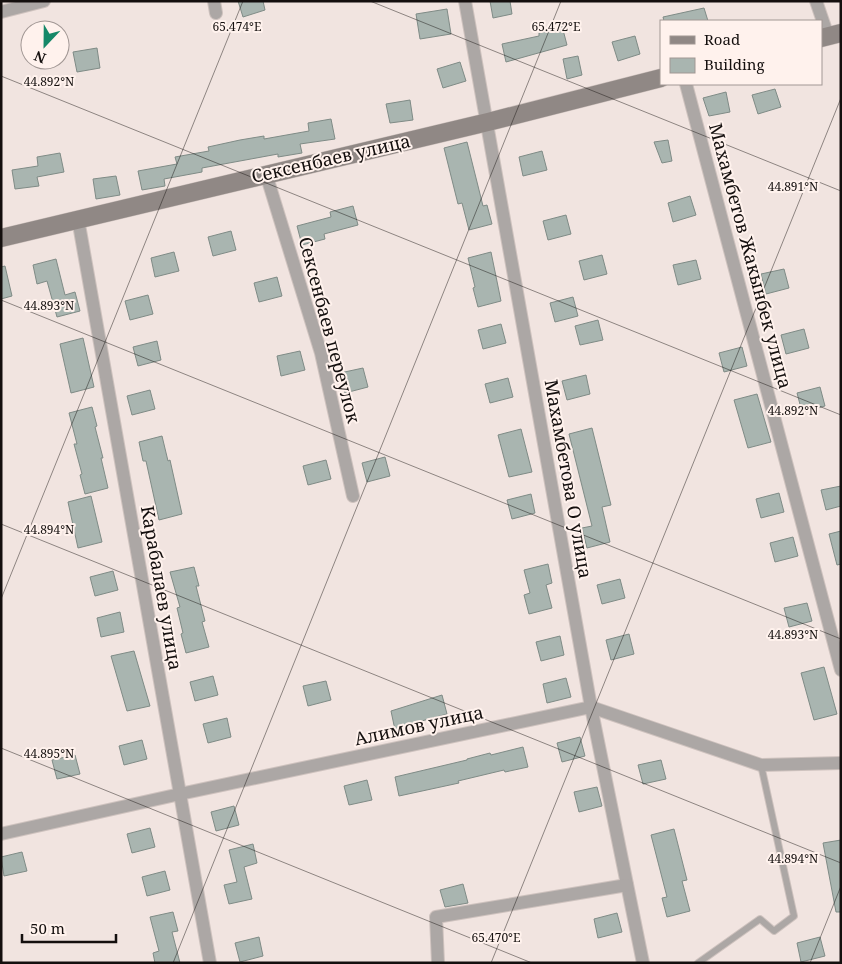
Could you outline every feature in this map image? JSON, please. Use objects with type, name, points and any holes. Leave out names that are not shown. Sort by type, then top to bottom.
[{"type":"street","points":[[1,12],[44,1]]},
{"type":"street","name":"Махамбетова О улица","points":[[465,1],[591,707],[643,963]]},
{"type":"street","points":[[816,1],[830,36]]},
{"type":"street","name":"Сексенбаев улица","points":[[1,238],[488,122],[660,78]]},
{"type":"street","name":"Махамбетов Жакынбек улица","points":[[686,85],[841,670]]},
{"type":"street","name":"Сексенбаев переулок","points":[[266,174],[321,353],[354,496]]},
{"type":"street","name":"Карабалаев улица","points":[[78,219],[210,963]]},
{"type":"street","points":[[591,707],[761,765],[841,763]]},
{"type":"street","name":"Алимов улица","points":[[1,834],[591,707]]},
{"type":"street","points":[[438,963],[436,916],[627,884]]},
{"type":"lane","points":[[698,963],[760,919],[774,930],[794,916],[761,765]]},
{"type":"building","points":[[238,1],[263,1],[265,10],[243,17]]},
{"type":"building","points":[[490,1],[510,1],[512,14],[493,18]]},
{"type":"building","points":[[704,8],[708,20],[664,20],[663,17]]},
{"type":"building","points":[[447,9],[451,34],[420,39],[416,14]]},
{"type":"building","points":[[562,26],[567,45],[506,62],[502,44],[539,36],[539,33]]},
{"type":"building","points":[[635,36],[640,54],[618,61],[612,42]]},
{"type":"building","points":[[97,48],[100,68],[77,72],[73,52]]},
{"type":"building","points":[[578,56],[582,75],[567,79],[563,59]]},
{"type":"building","points":[[460,62],[466,81],[443,88],[437,69]]},
{"type":"building","points":[[775,89],[781,107],[758,114],[752,95]]},
{"type":"building","points":[[726,92],[730,112],[709,116],[703,98]]},
{"type":"building","points":[[410,100],[413,120],[390,123],[386,104]]},
{"type":"building","points":[[331,119],[335,139],[300,144],[302,153],[278,157],[278,154],[202,168],[202,172],[164,179],[165,186],[142,190],[138,171],[177,164],[175,157],[209,151],[208,147],[240,140],[264,136],[264,139],[309,131],[308,123]]},
{"type":"building","points":[[668,140],[672,161],[662,163],[654,142]]},
{"type":"building","points":[[467,142],[483,206],[487,205],[492,224],[469,230],[462,203],[458,204],[444,148]]},
{"type":"building","points":[[542,151],[547,170],[523,176],[519,157]]},
{"type":"building","points":[[60,153],[64,172],[37,177],[39,186],[15,189],[12,170],[38,166],[37,157]]},
{"type":"building","points":[[116,176],[120,195],[96,199],[93,179]]},
{"type":"building","points":[[690,196],[696,215],[673,222],[668,203]]},
{"type":"building","points":[[353,206],[358,225],[324,234],[325,239],[302,245],[297,226],[331,217],[330,212]]},
{"type":"building","points":[[566,215],[571,234],[548,240],[543,221]]},
{"type":"building","points":[[231,231],[236,250],[213,256],[208,237]]},
{"type":"building","points":[[174,252],[179,271],[155,277],[151,258]]},
{"type":"building","points":[[491,252],[501,301],[478,307],[468,258]]},
{"type":"building","points":[[602,255],[607,274],[584,280],[579,261]]},
{"type":"building","points":[[56,259],[65,295],[75,292],[80,311],[57,317],[47,281],[37,284],[33,265]]},
{"type":"building","points":[[696,260],[701,279],[678,285],[673,265]]},
{"type":"building","points":[[5,266],[12,296],[1,299],[1,267]]},
{"type":"building","points":[[784,269],[789,288],[766,294],[761,274]]},
{"type":"building","points":[[277,277],[282,296],[259,302],[254,283]]},
{"type":"building","points":[[148,295],[153,314],[130,320],[125,301]]},
{"type":"building","points":[[573,297],[578,316],[555,322],[550,303]]},
{"type":"building","points":[[598,320],[603,340],[580,345],[575,326]]},
{"type":"building","points":[[501,324],[506,343],[483,349],[478,330]]},
{"type":"building","points":[[804,329],[809,348],[786,354],[781,335]]},
{"type":"building","points":[[83,338],[94,387],[71,393],[60,344]]},
{"type":"building","points":[[157,341],[161,360],[138,366],[133,347]]},
{"type":"building","points":[[742,347],[747,366],[724,372],[719,353]]},
{"type":"building","points":[[300,351],[305,370],[281,376],[277,356]]},
{"type":"building","points":[[363,368],[368,387],[345,393],[340,373]]},
{"type":"building","points":[[586,375],[590,394],[567,400],[562,381]]},
{"type":"building","points":[[508,378],[513,397],[490,403],[485,384]]},
{"type":"building","points":[[820,387],[825,406],[802,412],[797,393]]},
{"type":"building","points":[[150,390],[155,409],[132,415],[127,396]]},
{"type":"building","points":[[757,394],[771,442],[748,448],[734,400]]},
{"type":"building","points":[[92,407],[108,488],[85,494],[74,444],[77,444],[69,413]]},
{"type":"building","points":[[592,428],[611,505],[602,507],[610,542],[587,548],[582,528],[592,526],[569,434]]},
{"type":"building","points":[[521,429],[532,472],[509,477],[498,435]]},
{"type":"building","points":[[162,436],[168,461],[170,460],[182,514],[159,520],[146,461],[143,461],[139,442]]},
{"type":"building","points":[[385,457],[390,476],[367,482],[362,463]]},
{"type":"building","points":[[326,460],[331,479],[308,485],[303,466]]},
{"type":"building","points":[[841,486],[841,506],[826,510],[821,490]]},
{"type":"building","points":[[779,493],[784,512],[761,518],[756,499]]},
{"type":"building","points":[[531,494],[535,513],[512,519],[507,500]]},
{"type":"building","points":[[91,496],[102,542],[78,548],[68,502]]},
{"type":"building","points":[[841,531],[841,564],[837,565],[829,534]]},
{"type":"building","points":[[793,537],[798,556],[775,562],[770,543]]},
{"type":"building","points":[[548,564],[552,583],[546,585],[552,608],[529,614],[524,595],[530,593],[524,570]]},
{"type":"building","points":[[194,567],[199,586],[196,586],[205,621],[202,622],[209,647],[186,653],[177,608],[180,607],[170,572]]},
{"type":"building","points":[[113,571],[118,590],[95,596],[90,577]]},
{"type":"building","points":[[620,579],[625,598],[602,604],[597,585]]},
{"type":"building","points":[[807,603],[812,621],[789,627],[784,608]]},
{"type":"building","points":[[120,612],[124,632],[101,637],[97,618]]},
{"type":"building","points":[[629,634],[634,654],[611,660],[606,640]]},
{"type":"building","points":[[560,636],[564,655],[541,661],[536,642]]},
{"type":"building","points":[[134,651],[150,706],[127,711],[111,656]]},
{"type":"building","points":[[824,667],[837,714],[814,720],[801,673]]},
{"type":"building","points":[[213,676],[218,695],[195,701],[190,682]]},
{"type":"building","points":[[566,678],[571,697],[547,703],[543,684]]},
{"type":"building","points":[[326,681],[331,700],[308,706],[303,686]]},
{"type":"building","points":[[442,695],[447,714],[395,730],[391,711]]},
{"type":"building","points":[[227,718],[231,737],[208,743],[203,724]]},
{"type":"building","points":[[580,737],[585,756],[562,762],[557,743]]},
{"type":"building","points":[[142,740],[147,759],[124,765],[119,746]]},
{"type":"building","points":[[523,747],[528,767],[505,772],[504,770],[458,781],[459,783],[399,796],[395,777],[490,753],[491,755]]},
{"type":"building","points":[[75,755],[80,774],[57,779],[52,760]]},
{"type":"building","points":[[661,760],[666,779],[643,784],[638,765]]},
{"type":"building","points":[[367,780],[372,800],[349,805],[344,786]]},
{"type":"building","points":[[597,787],[602,806],[579,812],[574,792]]},
{"type":"building","points":[[234,806],[239,825],[216,831],[211,812]]},
{"type":"building","points":[[150,828],[155,847],[132,853],[127,834]]},
{"type":"building","points":[[674,829],[687,880],[682,881],[690,911],[667,917],[662,898],[667,897],[651,835]]},
{"type":"building","points":[[841,840],[841,912],[836,912],[823,843]]},
{"type":"building","points":[[253,844],[257,863],[244,867],[252,899],[229,904],[224,885],[237,882],[229,850]]},
{"type":"building","points":[[22,852],[27,871],[4,876],[1,857]]},
{"type":"building","points":[[165,871],[170,890],[147,896],[142,877]]},
{"type":"building","points":[[463,884],[468,903],[445,907],[440,890]]},
{"type":"building","points":[[173,912],[178,931],[172,932],[180,963],[155,963],[153,953],[159,951],[150,917]]},
{"type":"building","points":[[617,913],[622,932],[598,938],[594,919]]},
{"type":"building","points":[[259,937],[263,956],[240,962],[235,943]]},
{"type":"building","points":[[820,937],[825,956],[801,962],[797,943]]}]
